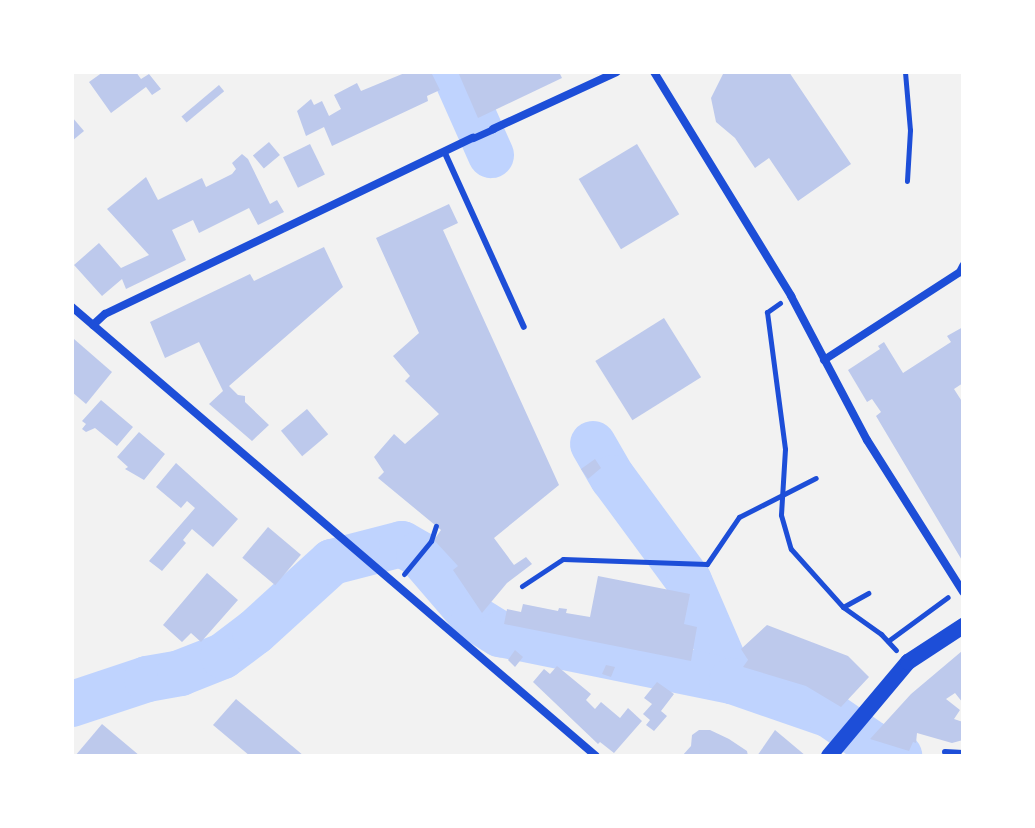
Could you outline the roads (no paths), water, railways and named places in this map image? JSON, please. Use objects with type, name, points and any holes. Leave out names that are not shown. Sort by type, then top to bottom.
[{"type":"main road","points":[[829,756],[908,662],[963,626]]},
{"type":"street","points":[[93,325],[105,314],[444,151],[617,72]]},
{"type":"street","points":[[654,72],[791,296],[867,440],[961,591]]},
{"type":"street","points":[[824,360],[960,272],[963,266]]},
{"type":"street","points":[[72,307],[596,756]]},
{"type":"lane","points":[[444,151],[524,327]]},
{"type":"lane","points":[[945,752],[963,753]]},
{"type":"waterway","points":[[454,72],[491,155]]},
{"type":"waterway","points":[[593,444],[613,478],[689,581],[732,681]]},
{"type":"waterway","points":[[72,704],[147,679],[180,673],[223,656],[255,632],[332,562],[402,544],[419,554],[474,618],[500,634],[732,681],[830,715],[872,744],[899,756]]}]
